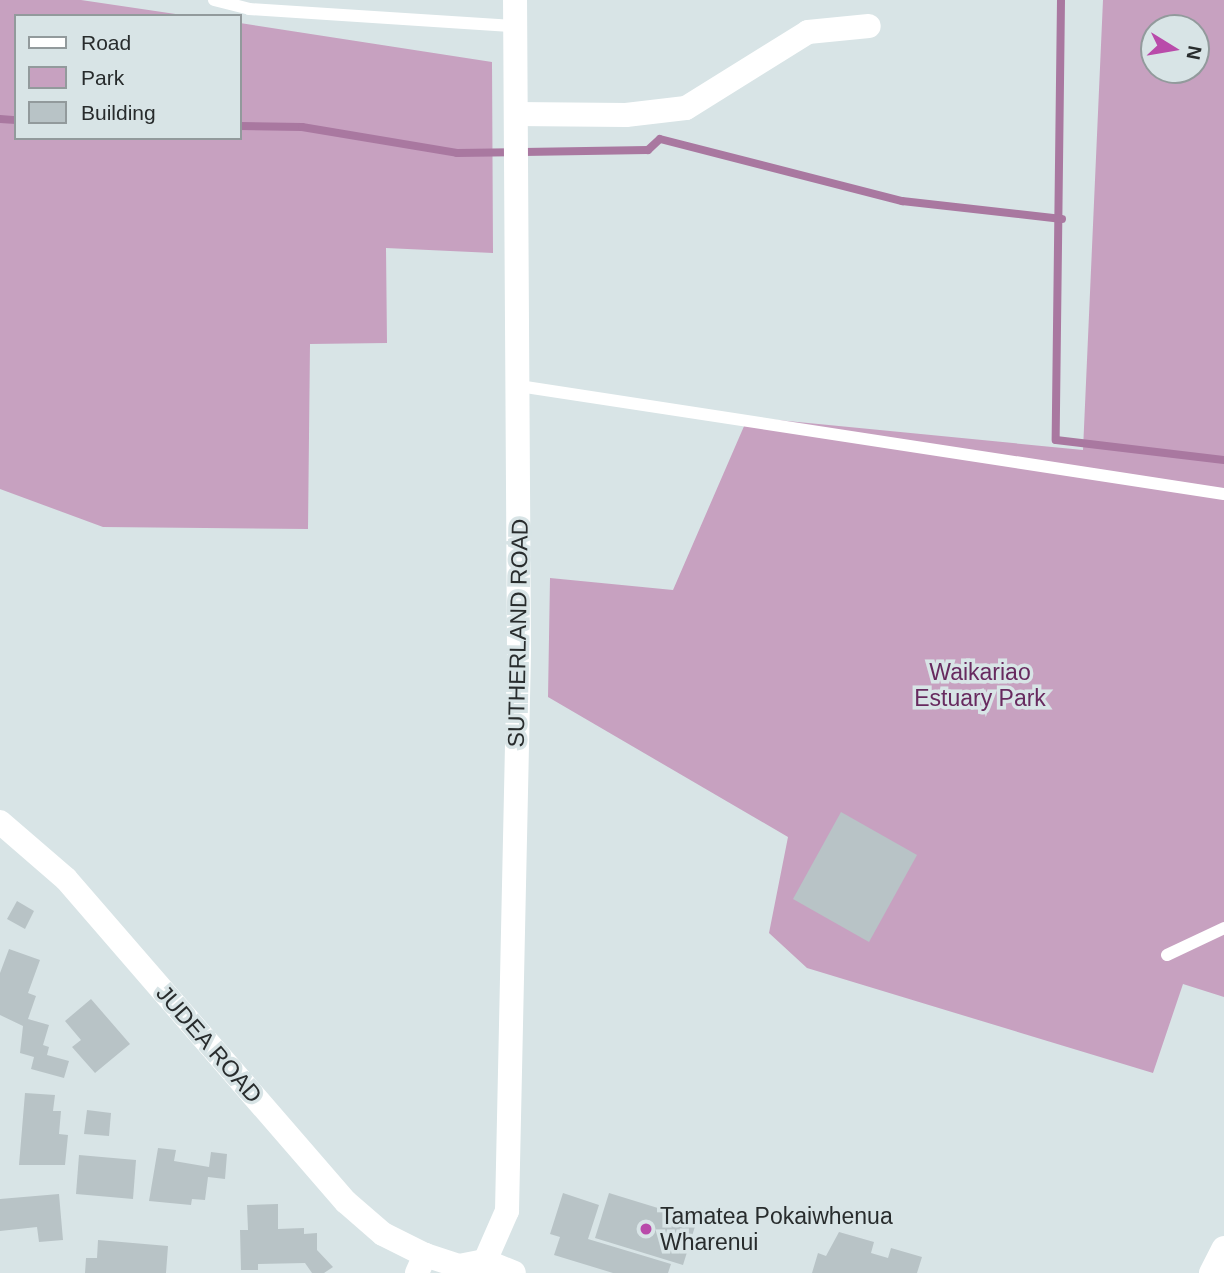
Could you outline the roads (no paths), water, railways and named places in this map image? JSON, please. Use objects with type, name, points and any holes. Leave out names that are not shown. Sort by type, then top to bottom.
[{"type":"street","name":"SUTHERLAND ROAD","points":[[485,1261],[507,1211],[519,651],[515,0]]},
{"type":"street","points":[[516,114],[626,115],[686,108],[808,32],[869,26]]},
{"type":"street","name":"JUDEA ROAD","points":[[0,822],[66,879],[346,1202],[421,1264],[459,1266],[485,1261]]},
{"type":"street","points":[[1211,1273],[1224,1248]]},
{"type":"street","points":[[485,1261],[514,1273]]},
{"type":"lane","points":[[214,0],[249,9],[515,26]]},
{"type":"lane","points":[[519,386],[1224,494]]},
{"type":"lane","points":[[1167,955],[1224,928]]},
{"type":"waterway","points":[[1061,0],[1056,440],[1224,460]]},
{"type":"waterway","points":[[0,119],[14,120]]},
{"type":"waterway","points":[[242,126],[302,127],[457,153],[648,150],[660,139],[902,201],[1062,219]]},
{"type":"place","name":"Tamatea Pokaiwhenua Wharenui","points":[[646,1229]]},
{"type":"park label","name":"Waikariao Estuary Park","points":[[980,685]]}]
